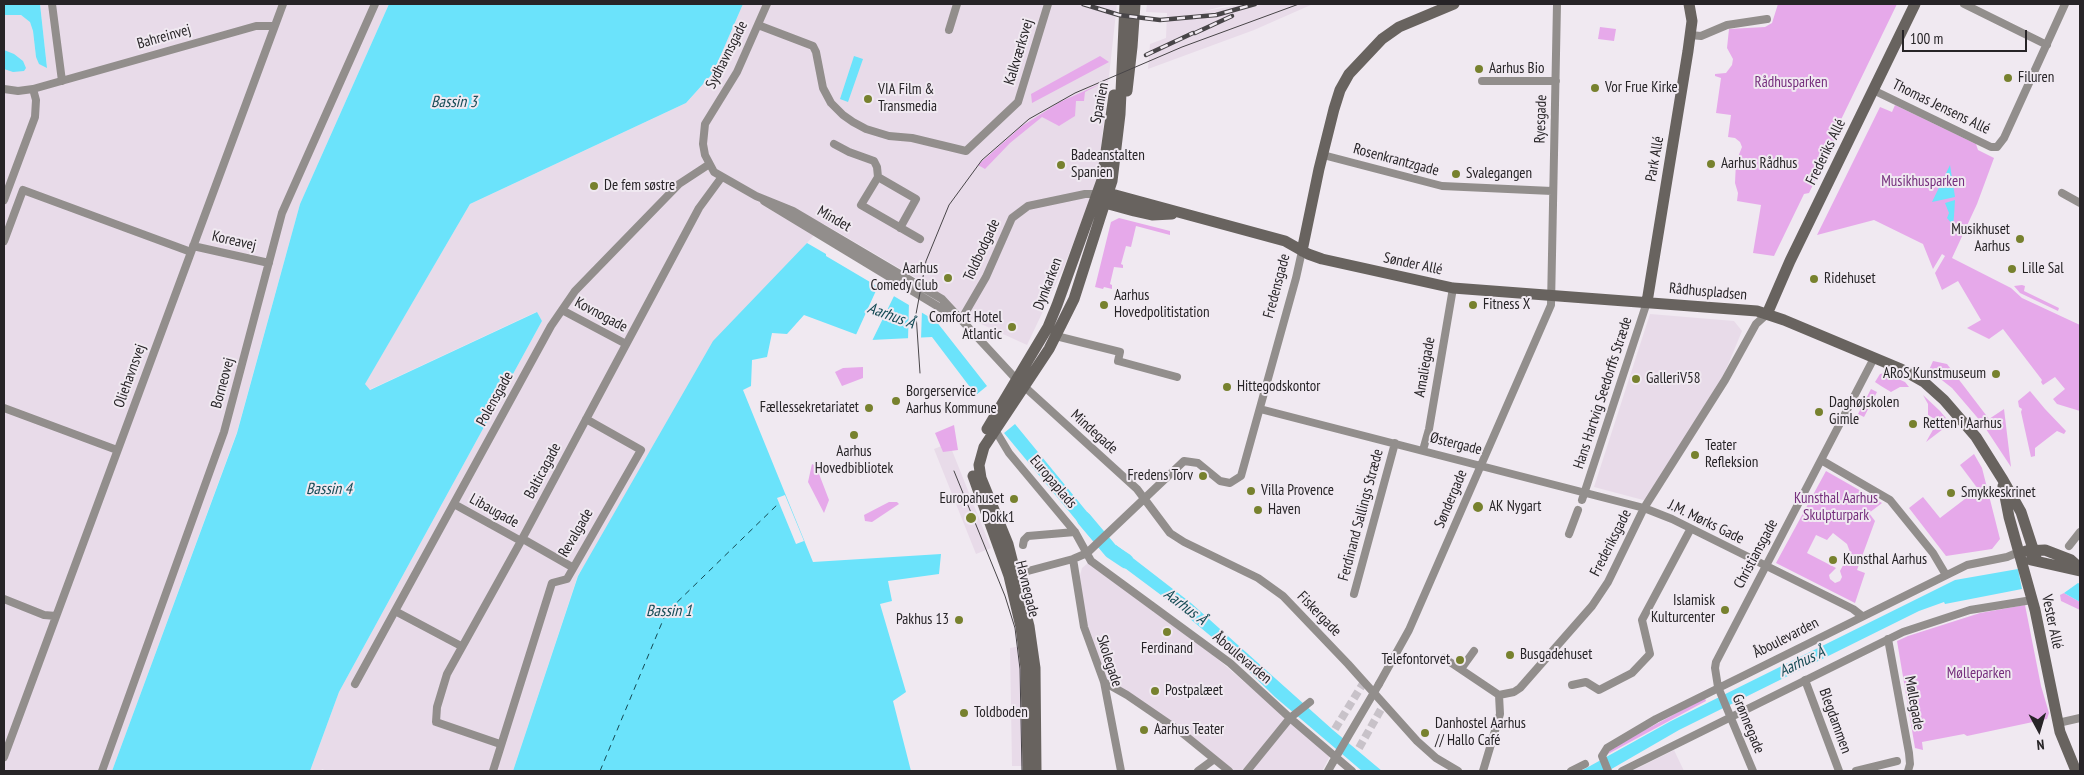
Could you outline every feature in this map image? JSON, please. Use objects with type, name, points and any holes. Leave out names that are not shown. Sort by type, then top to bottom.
[{"type":"street","points":[[52,4],[62,81]]},
{"type":"street","name":"Oliehavnsvej","points":[[4,757],[283,4]]},
{"type":"street","name":"Borneovej","points":[[102,771],[224,432],[282,213],[375,4]]},
{"type":"street","name":"Sydhavnsgade","points":[[708,165],[703,144],[708,118],[737,72],[767,4]]},
{"type":"street","points":[[949,30],[957,4]]},
{"type":"street","name":"Kalkværksvej","points":[[758,25],[813,46],[816,52],[823,88],[831,103],[842,115],[866,129],[889,136],[912,138],[966,151],[1018,102],[1048,4]]},
{"type":"street","name":"Spanien","points":[[1104,197],[1112,181],[1120,114],[1125,4]]},
{"type":"street","name":"Spanien","points":[[1125,30],[1134,4]]},
{"type":"street","name":"Spanien","points":[[1120,114],[1129,74],[1134,4]]},
{"type":"street","name":"Fredensgade","points":[[1145,498],[1184,461],[1198,463],[1215,479],[1224,482],[1235,481],[1241,476],[1296,278],[1323,155],[1340,90],[1349,74],[1382,39],[1407,23],[1454,4]]},
{"type":"street","name":"Ryesgade","points":[[1551,295],[1557,4]]},
{"type":"street","name":"Park Allé","points":[[1647,302],[1692,21],[1689,4]]},
{"type":"street","name":"Frederiks Allé","points":[[1767,314],[1790,261],[1915,4]]},
{"type":"street","points":[[1964,4],[2047,45],[2065,4]]},
{"type":"street","points":[[1690,35],[1701,36],[1727,25],[1767,19]]},
{"type":"street","name":"Bahreinvej","points":[[4,89],[18,91],[33,89],[256,26],[274,26]]},
{"type":"street","name":"Thomas Jensens Allé","points":[[1873,90],[1991,147],[1997,147],[2004,138],[2047,45]]},
{"type":"street","name":"Spanien","points":[[1104,197],[1102,180],[1115,89],[1121,77]]},
{"type":"street","points":[[1482,81],[1556,81]]},
{"type":"street","points":[[4,200],[35,118],[36,100],[33,89]]},
{"type":"street","points":[[834,144],[874,161],[878,170],[878,177],[861,205],[920,239]]},
{"type":"street","name":"Rosenkrantzgade","points":[[1323,155],[1442,186],[1552,191]]},
{"type":"street","name":"Mindet","points":[[708,165],[721,178],[756,196],[793,211],[937,296],[961,320]]},
{"type":"street","name":"Polensgade","points":[[355,684],[551,326],[575,291],[679,184],[708,165]]},
{"type":"street","points":[[878,177],[916,199],[900,228]]},
{"type":"street","name":"Balticagade","points":[[500,744],[436,722],[437,707],[447,674],[522,540],[699,208],[721,178]]},
{"type":"street","name":"Koreavej","points":[[4,242],[23,190],[192,249],[269,263]]},
{"type":"street","points":[[2062,193],[2080,203]]},
{"type":"street","name":"Toldbodgade","points":[[961,320],[986,277],[1012,218],[1028,206],[1085,194],[1104,197]]},
{"type":"street","name":"Mindet","points":[[756,196],[776,210],[961,320]]},
{"type":"street","name":"Sønder Allé","points":[[1104,197],[1181,213],[1285,241],[1302,251],[1322,259],[1453,288],[1647,302]]},
{"type":"street","name":"Dynkarken","points":[[1056,336],[1075,296],[1104,197]]},
{"type":"street","name":"Dynkarken","points":[[1020,383],[1052,318],[1104,197]]},
{"type":"street","name":"Amaliegade","points":[[1422,450],[1430,424],[1453,288]]},
{"type":"street","name":"Søndergade","points":[[1328,771],[1409,630],[1551,305],[1551,295]]},
{"type":"street","name":"Rådhuspladsen","points":[[1647,302],[1757,311],[1767,314]]},
{"type":"street","name":"Hans Hartvig Seedorffs Stræde","points":[[1583,496],[1647,302]]},
{"type":"street","name":"Kovnogade","points":[[562,310],[626,344]]},
{"type":"street","name":"Vester Allé","points":[[1767,314],[1901,369],[1924,382],[1944,400],[1976,437],[2001,477],[2021,512],[2037,562]]},
{"type":"street","name":"Frederiksgade","points":[[1499,695],[1514,692],[1520,688],[1592,606],[1608,582],[1644,508],[1725,380],[1756,324],[1767,314]]},
{"type":"street","points":[[961,320],[1020,383]]},
{"type":"street","points":[[991,424],[1056,336],[1120,352],[1118,361],[1177,378]]},
{"type":"street","name":"Christiansgade","points":[[1720,690],[1715,668],[1716,662],[1874,358]]},
{"type":"street","name":"Mindegade","points":[[1020,383],[1145,498]]},
{"type":"street","points":[[4,408],[118,450]]},
{"type":"street","name":"Østergade","points":[[1260,409],[1481,465],[1583,496],[1644,508]]},
{"type":"street","name":"Revalgade","points":[[493,771],[552,583],[567,579],[572,567],[641,450],[586,419]]},
{"type":"street","name":"Europaplads","points":[[991,424],[1009,453],[1075,532],[1087,553]]},
{"type":"street","name":"Havnegade","points":[[991,424],[979,464],[980,474],[1008,544],[1025,653],[1028,771]]},
{"type":"street","name":"Ferdinand Sallings Stræde","points":[[1354,594],[1394,443]]},
{"type":"street","points":[[1821,460],[1890,500],[1934,552],[1946,575]]},
{"type":"street","name":"Vester Allé","points":[[2001,477],[2008,517],[2032,600],[2058,723],[2076,771]]},
{"type":"street","points":[[1013,575],[1073,559],[1087,553],[1108,536],[1145,498]]},
{"type":"street","name":"Fiskergade","points":[[1145,498],[1170,533],[1176,538],[1258,578],[1283,596],[1348,664],[1417,741],[1436,758],[1458,771]]},
{"type":"street","name":"Libaugade","points":[[454,504],[572,567]]},
{"type":"street","name":"J.M. Mørks Gade","points":[[1644,508],[1672,519],[1690,530],[1853,609],[1862,616]]},
{"type":"street","points":[[1569,534],[1578,510]]},
{"type":"street","points":[[1572,685],[1586,682],[1599,690],[1632,673],[1650,654],[1642,620],[1690,530]]},
{"type":"street","points":[[1023,545],[1024,540],[1028,536],[1075,532]]},
{"type":"street","points":[[2069,546],[2080,532]]},
{"type":"street","points":[[2020,556],[2033,550],[2045,550],[2071,560],[2080,570]]},
{"type":"street","name":"Åboulevarden","points":[[1087,553],[1092,561],[1230,663],[1352,771]]},
{"type":"street","points":[[2020,556],[2037,562],[2080,570]]},
{"type":"street","name":"Åboulevarden","points":[[1608,771],[1603,758],[1607,748],[1656,719],[1720,690],[1862,616],[1971,563],[2020,556]]},
{"type":"street","name":"Skolegade","points":[[1073,559],[1084,626],[1104,682],[1121,771]]},
{"type":"street","name":"Havnegade","points":[[1013,575],[1029,626],[1035,668],[1036,771]]},
{"type":"street","points":[[4,599],[44,615],[56,616]]},
{"type":"street","points":[[1622,771],[1730,715],[1904,632],[1970,610],[2032,600]]},
{"type":"street","points":[[395,611],[461,646]]},
{"type":"street","name":"Møllegade","points":[[1888,639],[1909,753],[1910,764],[1908,771]]},
{"type":"street","points":[[1461,669],[1474,651]]},
{"type":"street","points":[[1444,658],[1499,695],[1500,714],[1483,771]]},
{"type":"street","name":"Blegdammen","points":[[1806,680],[1839,771]]},
{"type":"street","points":[[1104,682],[1127,695],[1181,732],[1213,760],[1229,771]]},
{"type":"street","name":"Grønnegade","points":[[1720,690],[1752,771]]},
{"type":"street","points":[[1247,771],[1291,717],[1308,704]]},
{"type":"street","points":[[2058,723],[2080,718]]},
{"type":"street","points":[[1198,771],[1213,760]]},
{"type":"street","points":[[1856,771],[1897,761]]},
{"type":"street","points":[[1571,771],[1585,764]]},
{"type":"shaded area","points":[[40,4],[389,4],[300,204],[237,432],[112,771],[4,771],[4,15],[21,15],[30,21],[36,57],[47,67]]},
{"type":"shaded area","points":[[743,4],[1117,4],[1097,183],[1063,269],[1027,345],[968,318],[928,285],[824,224],[807,243],[578,575],[513,771],[327,771],[322,769],[321,771],[310,771],[339,692],[542,321],[536,312],[369,390],[364,385],[470,204],[686,103],[713,73]]},
{"type":"shaded area","points":[[1147,4],[1232,4],[1201,12],[1244,4],[1313,4],[1254,30],[1148,69],[1150,44],[1166,38],[1167,13],[1146,12]]},
{"type":"shaded area","points":[[1650,314],[1734,321],[1742,331],[1725,372],[1647,501],[1594,487]]},
{"type":"shaded area","points":[[949,443],[991,548],[976,554],[934,449]]},
{"type":"shaded area","points":[[1088,563],[1213,655],[1330,756],[1322,771],[1233,771],[1102,675],[1085,628],[1080,576],[1082,568]]},
{"type":"shaded area","points":[[1021,646],[1025,766],[1012,766],[1010,648]]},
{"type":"shaded area","points":[[1674,750],[1684,771],[1631,771],[1636,769]]},
{"type":"green space","name":"Rådhusparken","points":[[1778,4],[1897,4],[1836,130],[1838,134],[1809,193],[1804,194],[1774,256],[1753,253],[1761,205],[1737,201],[1738,193],[1735,183],[1736,162],[1742,147],[1735,138],[1728,137],[1731,115],[1716,113],[1721,78],[1715,76],[1715,74],[1726,73],[1732,65],[1733,59],[1727,48],[1729,29],[1765,27],[1772,23]]},
{"type":"green space","points":[[1600,27],[1616,29],[1614,41],[1598,39]]},
{"type":"green space","points":[[1100,56],[1109,62],[1032,103],[1031,94]]},
{"type":"green space","points":[[1102,83],[1085,92],[1084,101],[1076,101],[1075,116],[1059,126],[1042,117],[1010,143],[985,169],[978,165],[1022,126],[1060,102]]},
{"type":"green space","name":"Musikhusparken","points":[[1895,105],[1976,144],[1978,150],[1994,158],[1977,204],[1952,258],[2011,288],[2022,298],[2080,325],[2080,411],[2057,404],[2053,399],[2065,389],[2055,377],[2043,385],[2042,380],[2003,329],[1989,339],[1967,328],[1981,320],[1958,281],[1942,290],[1935,273],[1945,256],[1942,254],[1933,269],[1923,244],[1874,220],[1817,235],[1880,107],[1892,112]]},
{"type":"green space","points":[[1119,218],[1170,231],[1170,235],[1136,226],[1131,247],[1126,246],[1121,264],[1123,268],[1114,267],[1110,284],[1112,289],[1095,287],[1111,222]]},
{"type":"green space","points":[[2014,286],[2025,286],[2024,291],[2059,308],[2058,311],[2020,293]]},
{"type":"green space","points":[[1933,361],[1947,364],[1989,419],[2004,409],[2011,467],[1982,423],[1952,388],[1929,370]]},
{"type":"green space","points":[[863,367],[863,378],[842,386],[835,372],[843,368]]},
{"type":"green space","points":[[1885,373],[1905,382],[1909,387],[1900,387],[1891,392],[1875,382],[1880,374]]},
{"type":"green space","points":[[1871,389],[1877,392],[1864,417],[1858,414]]},
{"type":"green space","points":[[2030,391],[2066,431],[2064,434],[2057,431],[2035,448],[2035,456],[2031,457],[2021,412],[2022,409],[2019,407],[2018,401]]},
{"type":"green space","points":[[1923,395],[1956,430],[1947,426],[1926,442],[1938,421],[1928,415],[1928,404]]},
{"type":"green space","points":[[954,425],[958,450],[943,452],[935,433]]},
{"type":"green space","points":[[1974,454],[1982,468],[2000,539],[1992,549],[1946,556],[1909,508],[1923,497],[1940,518],[1978,489],[1960,465]]},
{"type":"green space","points":[[812,464],[816,466],[829,500],[824,513],[808,482]]},
{"type":"green space","name":"Kunsthal Aarhus Skulpturpark","points":[[1826,471],[1882,503],[1869,513],[1875,521],[1857,570],[1865,573],[1855,603],[1776,563]],"holes":[[[1833,533],[1847,544],[1850,552],[1840,571],[1842,577],[1840,581],[1835,583],[1830,579],[1829,575],[1836,568],[1807,553],[1816,535],[1827,540]]]},
{"type":"green space","points":[[889,502],[897,502],[899,504],[872,522],[865,521],[864,515]]},
{"type":"green space","points":[[2064,593],[2080,602],[2080,610],[2061,601],[2060,595]]},
{"type":"green space","name":"Mølleparken","points":[[2025,605],[2041,686],[2049,713],[2047,719],[1967,736],[1964,734],[1922,742],[1923,750],[1915,748],[1897,641],[1980,613]]},
{"type":"green space","points":[[1705,698],[1706,701],[1608,754],[1610,750]]},
{"type":"water","points":[[4,4],[40,4],[47,68],[39,64],[36,57],[30,22],[21,15],[4,15]]},
{"type":"water","points":[[389,4],[743,4],[713,73],[686,103],[470,204],[365,384],[370,390],[537,312],[542,321],[339,692],[310,771],[112,771],[237,433],[300,204]]},
{"type":"water","points":[[4,50],[14,54],[23,61],[26,68],[24,71],[13,72],[4,69]]},
{"type":"water","points":[[854,56],[863,59],[848,102],[840,99]]},
{"type":"water","points":[[1950,165],[1955,197],[1932,202]]},
{"type":"water","points":[[1955,200],[1953,225],[1947,218],[1949,213],[1945,203]]},
{"type":"water","name":"Bassin 1","points":[[807,243],[936,321],[987,386],[976,395],[932,337],[871,340],[804,315],[787,334],[772,333],[767,357],[752,360],[751,386],[743,390],[813,562],[941,554],[939,574],[888,581],[892,601],[880,604],[906,692],[893,701],[911,771],[513,771],[578,576],[713,341]]},
{"type":"water","points":[[1015,424],[1101,529],[1091,538],[1004,433]]},
{"type":"water","points":[[1116,545],[1191,603],[1333,730],[1382,771],[1362,771],[1275,697],[1225,648],[1165,598],[1106,554]]},
{"type":"water","points":[[2018,569],[2022,589],[1945,604],[1944,602],[1919,611],[1679,730],[1608,771],[1581,771],[1671,721],[1955,580]]},
{"type":"water","points":[[2078,583],[2080,584],[2080,602],[2064,593]]},
{"type":"pier","points":[[879,284],[895,294],[872,341],[867,341],[855,337]]},
{"type":"pier","points":[[909,302],[922,310],[921,339],[908,340]]},
{"type":"pier","points":[[785,495],[804,541],[796,544],[777,498]]},
{"type":"waterway","name":"Aarhus Å","points":[[1084,519],[1111,551],[1126,561]]},
{"type":"ferry route","points":[[600,771],[666,613],[779,503]]},
{"type":"tunnel","points":[[1335,729],[1364,682]]},
{"type":"tunnel","points":[[1359,748],[1384,704]]},
{"type":"tram line","points":[[920,373],[916,314],[926,261],[949,205],[982,160],[1029,119],[1075,93],[1182,47],[1299,4]]},
{"type":"tram line","points":[[954,471],[1005,596],[1015,628],[1020,669],[1022,771]]},
{"type":"railway","points":[[1083,4],[1119,15],[1160,20],[1216,15],[1255,4]]},
{"type":"railway","points":[[1195,33],[1232,16]]},
{"type":"railway","points":[[1146,55],[1193,33]]},
{"type":"place","name":"Aarhus Bio","points":[[1479,69]]},
{"type":"place","name":"Filuren","points":[[2008,78]]},
{"type":"place","name":"Vor Frue Kirke","points":[[1595,88]]},
{"type":"place","name":"VIA Film & Transmedia","points":[[868,99]]},
{"type":"place","name":"Aarhus Rådhus","points":[[1711,164]]},
{"type":"place","name":"Badeanstalten Spanien","points":[[1061,165]]},
{"type":"place","name":"Svalegangen","points":[[1456,174]]},
{"type":"place","name":"De fem søstre","points":[[594,186]]},
{"type":"place","name":"Musikhuset Aarhus","points":[[2020,239]]},
{"type":"place","name":"Lille Sal","points":[[2012,269]]},
{"type":"place","name":"Aarhus Comedy Club","points":[[948,278]]},
{"type":"place","name":"Ridehuset","points":[[1814,279]]},
{"type":"place","name":"Aarhus Hovedpolitistation","points":[[1104,305]]},
{"type":"place","name":"Fitness X","points":[[1473,305]]},
{"type":"place","name":"Comfort Hotel Atlantic","points":[[1012,327]]},
{"type":"place","name":"ARoS Kunstmuseum","points":[[1996,374]]},
{"type":"place","name":"GalleriV58","points":[[1636,379]]},
{"type":"place","name":"Hittegodskontor","points":[[1227,387]]},
{"type":"place","name":"Borgerservice Aarhus Kommune","points":[[896,401]]},
{"type":"place","name":"Fællessekretariatet","points":[[869,408]]},
{"type":"place","name":"Daghøjskolen Gimle","points":[[1819,412]]},
{"type":"place","name":"Retten i Aarhus","points":[[1913,424]]},
{"type":"place","name":"Aarhus Hovedbibliotek","points":[[854,435]]},
{"type":"place","name":"Teater Refleksion","points":[[1695,455]]},
{"type":"place","name":"Fredens Torv","points":[[1203,476]]},
{"type":"place","name":"Villa Provence","points":[[1251,491]]},
{"type":"place","name":"Smykkeskrinet","points":[[1951,493]]},
{"type":"place","name":"Europahuset","points":[[1014,499]]},
{"type":"place","name":"AK Nygart","points":[[1478,507]]},
{"type":"place","name":"Haven","points":[[1258,510]]},
{"type":"place","name":"Dokk1","points":[[971,518]]},
{"type":"place","name":"Kunsthal Aarhus","points":[[1833,560]]},
{"type":"place","name":"Islamisk Kulturcenter","points":[[1725,610]]},
{"type":"place","name":"Pakhus 13","points":[[959,620]]},
{"type":"place","name":"Ferdinand","points":[[1167,632]]},
{"type":"place","name":"Busgadehuset","points":[[1510,655]]},
{"type":"place","name":"Telefontorvet","points":[[1460,660]]},
{"type":"place","name":"Postpalæet","points":[[1155,691]]},
{"type":"place","name":"Toldboden","points":[[964,713]]},
{"type":"place","name":"Aarhus Teater","points":[[1144,730]]},
{"type":"place","name":"Danhostel Aarhus // Hallo Café","points":[[1425,733]]},
{"type":"water label","name":"Bassin 3","points":[[454,102]]},
{"type":"water label","name":"Bassin 4","points":[[329,489]]}]
